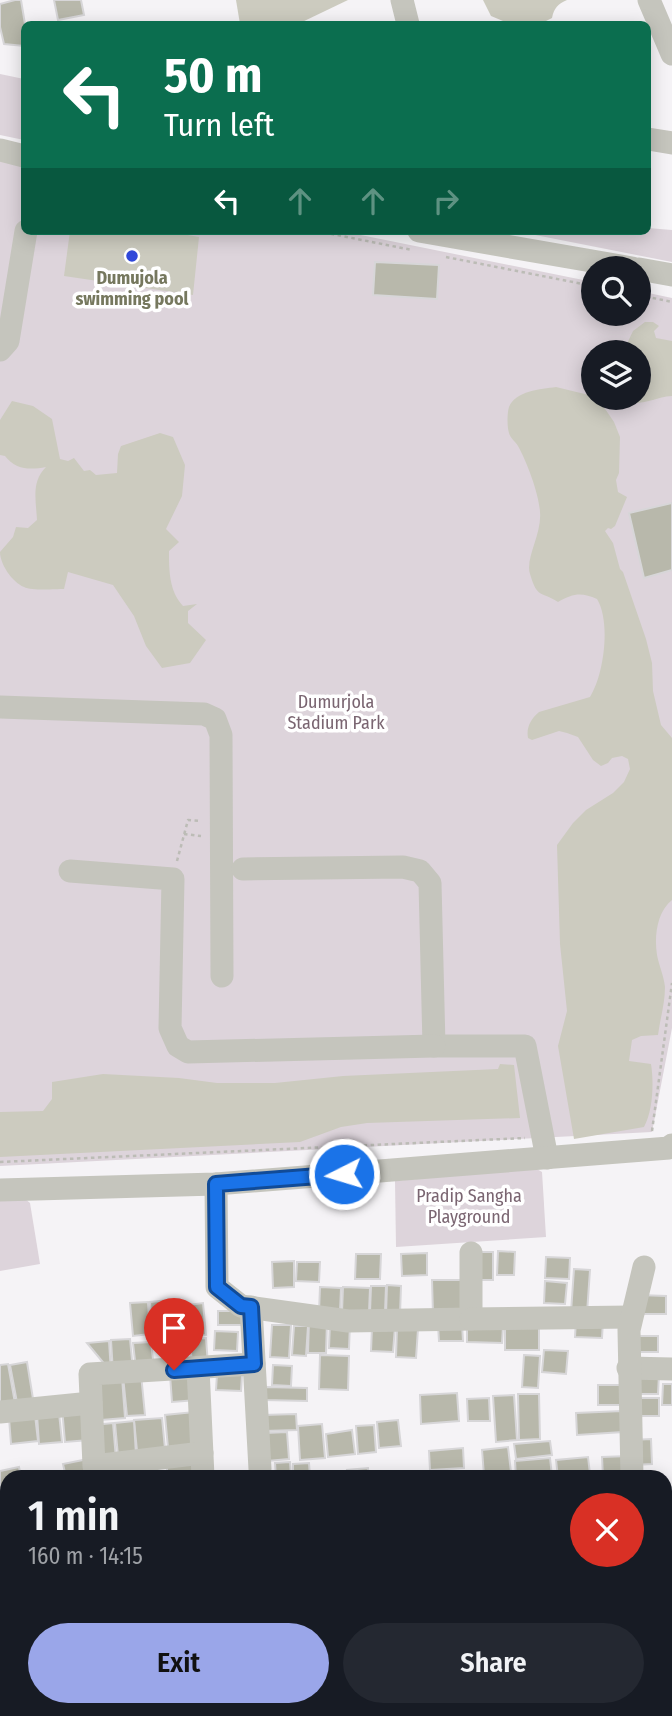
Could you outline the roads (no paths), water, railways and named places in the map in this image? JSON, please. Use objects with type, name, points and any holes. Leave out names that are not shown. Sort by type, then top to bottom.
[{"type":"street","points":[[401,0],[407,21]]},
{"type":"street","points":[[649,0],[672,54]]},
{"type":"street","points":[[651,140],[672,143]]},
{"type":"street","points":[[0,150],[21,155]]},
{"type":"street","points":[[0,350],[8,341],[25,235]]},
{"type":"street","points":[[421,242],[581,262]]},
{"type":"street","points":[[651,271],[672,275]]},
{"type":"street","points":[[0,708],[204,714],[215,719],[221,735],[222,976]]},
{"type":"street","points":[[243,869],[403,867],[420,871],[430,883],[434,1046]]},
{"type":"street","points":[[70,871],[173,879],[170,1028],[178,1046],[188,1052],[524,1046],[545,1147]]},
{"type":"street","points":[[0,1190],[216,1184],[545,1147],[671,1149]]},
{"type":"street","points":[[216,1184],[217,1287],[241,1306],[348,1321],[631,1317]]},
{"type":"street","points":[[471,1253],[471,1319]]},
{"type":"street","points":[[632,1470],[628,1368],[631,1317],[644,1267]]},
{"type":"street","points":[[251,1307],[260,1469]]},
{"type":"street","points":[[95,1470],[90,1374],[254,1364]]},
{"type":"street","points":[[198,1368],[202,1470]]},
{"type":"street","points":[[628,1368],[672,1369]]},
{"type":"street","points":[[0,1412],[91,1403]]},
{"type":"street","points":[[106,1470],[201,1453]]},
{"type":"place","name":"Dumujola swimming pool","points":[[132,256]]},
{"type":"park label","name":"Dumurjola Stadium Park","points":[[336,712]]},
{"type":"park label","name":"Pradip Sangha Playground","points":[[469,1206]]}]
